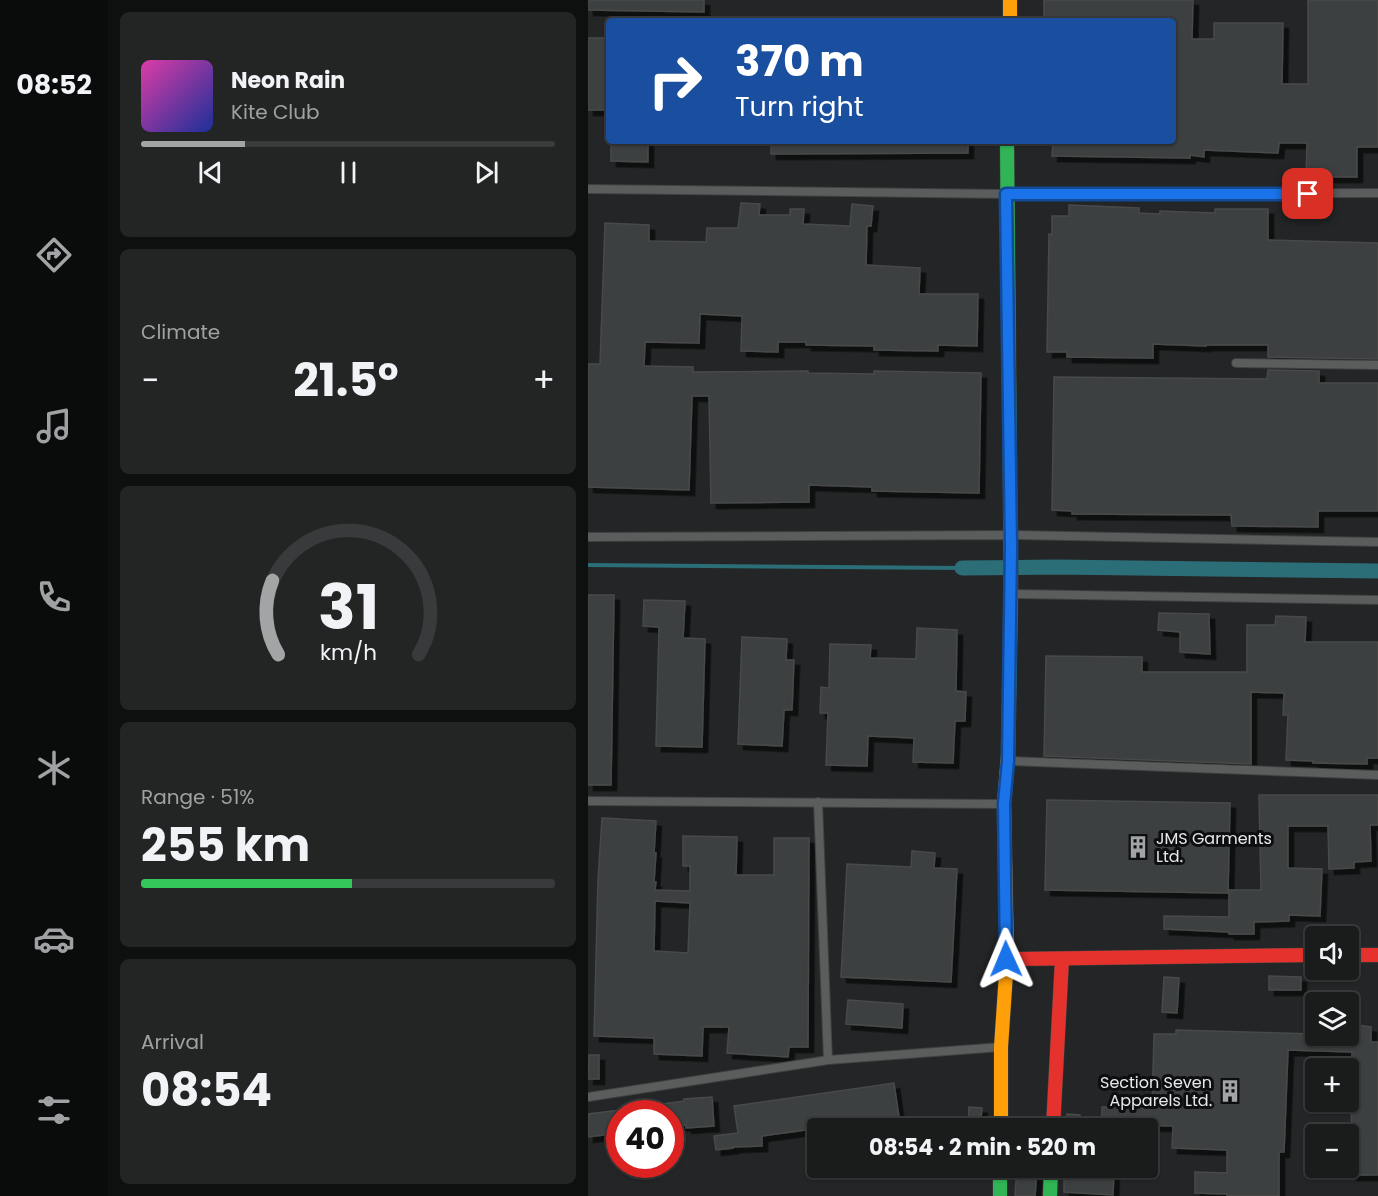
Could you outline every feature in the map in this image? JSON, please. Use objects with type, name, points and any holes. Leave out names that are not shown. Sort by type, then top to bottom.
[{"type":"street","points":[[1010,0],[1010,18]]},
{"type":"street","points":[[1000,1118],[1006,959],[1004,804],[1008,761],[1011,594],[1006,144]]},
{"type":"street","points":[[1359,955],[1378,955]]},
{"type":"street","points":[[1006,959],[1305,956]]},
{"type":"street","points":[[1054,1118],[1062,959]]},
{"type":"street","points":[[1000,1178],[1000,1196]]},
{"type":"street","points":[[1050,1196],[1051,1178]]},
{"type":"lane","points":[[588,189],[1006,194],[1378,193]]},
{"type":"lane","points":[[1236,363],[1378,365]]},
{"type":"lane","points":[[588,537],[1011,542],[1378,542]]},
{"type":"lane","points":[[1011,594],[1378,600]]},
{"type":"lane","points":[[1008,761],[1378,775]]},
{"type":"lane","points":[[588,801],[1004,804]]},
{"type":"lane","points":[[818,802],[828,1060]]},
{"type":"lane","points":[[588,1097],[828,1060],[1001,1047]]},
{"type":"building","points":[[588,0],[704,0],[704,12],[588,10]]},
{"type":"building","points":[[1044,0],[1193,0],[1192,39],[1214,39],[1214,23],[1283,23],[1282,84],[1308,84],[1308,0],[1378,0],[1378,147],[1357,147],[1357,177],[1306,177],[1307,143],[1279,143],[1278,153],[1204,150],[1204,157],[1190,155],[1190,158],[1052,156],[1053,144],[1176,144],[1176,18],[1044,18]]},
{"type":"building","points":[[588,38],[606,38],[606,110],[588,110]]},
{"type":"building","points":[[611,144],[648,144],[648,162],[611,161]]},
{"type":"building","points":[[771,144],[968,144],[968,153],[771,154]]},
{"type":"building","points":[[741,203],[760,204],[759,215],[790,215],[790,209],[804,209],[803,224],[850,226],[852,204],[873,206],[871,226],[867,226],[866,265],[920,268],[919,294],[978,294],[977,346],[938,345],[938,351],[874,350],[874,346],[806,345],[806,342],[778,342],[778,352],[741,351],[742,316],[700,314],[699,343],[645,342],[644,366],[693,367],[693,372],[981,373],[979,493],[872,491],[872,487],[809,485],[809,502],[711,503],[709,396],[692,396],[689,490],[588,487],[588,364],[600,364],[605,223],[649,225],[649,241],[706,242],[707,228],[738,228]]},
{"type":"building","points":[[1069,205],[1139,208],[1139,213],[1160,214],[1160,211],[1215,213],[1215,209],[1268,209],[1268,240],[1378,243],[1378,359],[1268,357],[1268,345],[1153,344],[1153,358],[1067,357],[1067,352],[1047,352],[1049,234],[1052,235],[1052,216],[1069,216]]},
{"type":"building","points":[[1268,370],[1319,371],[1319,383],[1378,383],[1378,511],[1318,511],[1318,527],[1232,526],[1231,515],[1072,514],[1072,511],[1052,510],[1054,377],[1267,379]]},
{"type":"building","points":[[588,595],[614,595],[611,785],[588,785]]},
{"type":"building","points":[[644,600],[685,601],[683,638],[705,639],[702,747],[656,746],[659,627],[643,626]]},
{"type":"building","points":[[1159,613],[1209,614],[1210,654],[1180,652],[1180,632],[1158,630]]},
{"type":"building","points":[[1276,616],[1306,617],[1305,642],[1378,642],[1378,758],[1367,758],[1367,764],[1286,760],[1288,715],[1283,715],[1284,693],[1251,692],[1251,764],[1044,756],[1046,656],[1142,657],[1142,672],[1247,672],[1247,625],[1275,625]]},
{"type":"building","points":[[917,628],[957,630],[956,691],[966,692],[965,721],[955,721],[953,763],[913,762],[914,738],[868,736],[867,766],[826,765],[828,713],[820,713],[821,687],[829,688],[830,644],[871,645],[870,658],[916,659]]},
{"type":"building","points":[[742,637],[787,639],[786,660],[794,660],[792,710],[784,710],[782,746],[738,744]]},
{"type":"building","points":[[1259,795],[1378,795],[1378,825],[1370,825],[1371,861],[1354,862],[1354,868],[1329,869],[1328,826],[1288,826],[1288,868],[1322,869],[1320,916],[1289,915],[1289,921],[1254,922],[1254,934],[1164,929],[1164,916],[1229,917],[1229,890],[1261,890]]},
{"type":"building","name":"JMS Garments Ltd.","points":[[1047,800],[1230,803],[1228,893],[1045,890]]},
{"type":"building","points":[[602,818],[656,821],[655,890],[690,891],[690,866],[683,866],[683,836],[737,837],[736,875],[774,875],[774,838],[809,838],[808,1047],[789,1047],[788,1057],[727,1053],[729,1027],[703,1027],[702,1056],[654,1054],[654,1038],[594,1036]],"holes":[[[655,901],[690,903],[688,953],[654,951]]]},
{"type":"building","points":[[912,851],[935,853],[934,868],[957,869],[951,982],[841,977],[847,864],[911,867]]},
{"type":"building","points":[[1269,976],[1301,977],[1301,990],[1269,990]]},
{"type":"building","points":[[1164,977],[1179,978],[1177,1013],[1162,1012]]},
{"type":"building","points":[[848,1000],[903,1004],[902,1028],[846,1024]]},
{"type":"building","points":[[1359,1025],[1371,1027],[1371,1042],[1378,1042],[1378,1175],[1359,1175],[1359,1124],[1351,1124],[1352,1112],[1359,1112],[1359,1058],[1352,1058],[1352,1052],[1288,1050],[1284,1152],[1279,1152],[1279,1196],[1227,1196],[1227,1194],[1195,1193],[1195,1172],[1227,1173],[1227,1150],[1172,1148],[1173,1126],[1158,1126],[1158,1118],[1101,1118],[1102,1107],[1152,1108],[1154,1034],[1176,1034],[1176,1030],[1305,1034],[1305,1046],[1359,1046]]},
{"type":"building","points":[[589,1055],[599,1055],[599,1079],[588,1079]]},
{"type":"building","points":[[894,1083],[899,1117],[807,1118],[807,1130],[762,1136],[762,1146],[716,1150],[714,1136],[738,1133],[734,1106]]},
{"type":"building","points":[[712,1097],[714,1126],[686,1128],[684,1125],[684,1099]]},
{"type":"building","points":[[969,1107],[982,1108],[981,1118],[968,1118]]},
{"type":"building","points":[[606,1112],[606,1135],[588,1137],[588,1114]]},
{"type":"building","points":[[1067,1114],[1080,1115],[1080,1118],[1067,1118]]},
{"type":"building","points":[[1016,1178],[1036,1178],[1035,1196],[1015,1196]]},
{"type":"building","points":[[1064,1178],[1114,1178],[1113,1195],[1064,1192]]},
{"type":"waterway","points":[[588,565],[962,568]]},
{"type":"waterway","points":[[962,568],[1378,571]]},
{"type":"traffic: fast","points":[[1007,144],[1011,594],[1008,756]]},
{"type":"traffic: fast","points":[[1000,1178],[1000,1196]]},
{"type":"traffic: fast","points":[[1050,1196],[1051,1178]]},
{"type":"traffic: slow","points":[[1010,0],[1010,18]]},
{"type":"traffic: slow","points":[[1001,1118],[1001,1047],[1007,959],[1004,804],[1008,756]]},
{"type":"traffic: jam","points":[[1007,959],[1305,955]]},
{"type":"traffic: jam","points":[[1359,955],[1378,955]]},
{"type":"traffic: jam","points":[[1054,1118],[1062,959]]},
{"type":"place","name":"JMS Garments Ltd.","points":[[1138,847]]},
{"type":"place","name":"Section Seven Apparels Ltd.","points":[[1230,1091]]},
{"type":"route","points":[[1006,959],[1004,804],[1008,761],[1011,548],[1006,194],[1308,194]]}]
